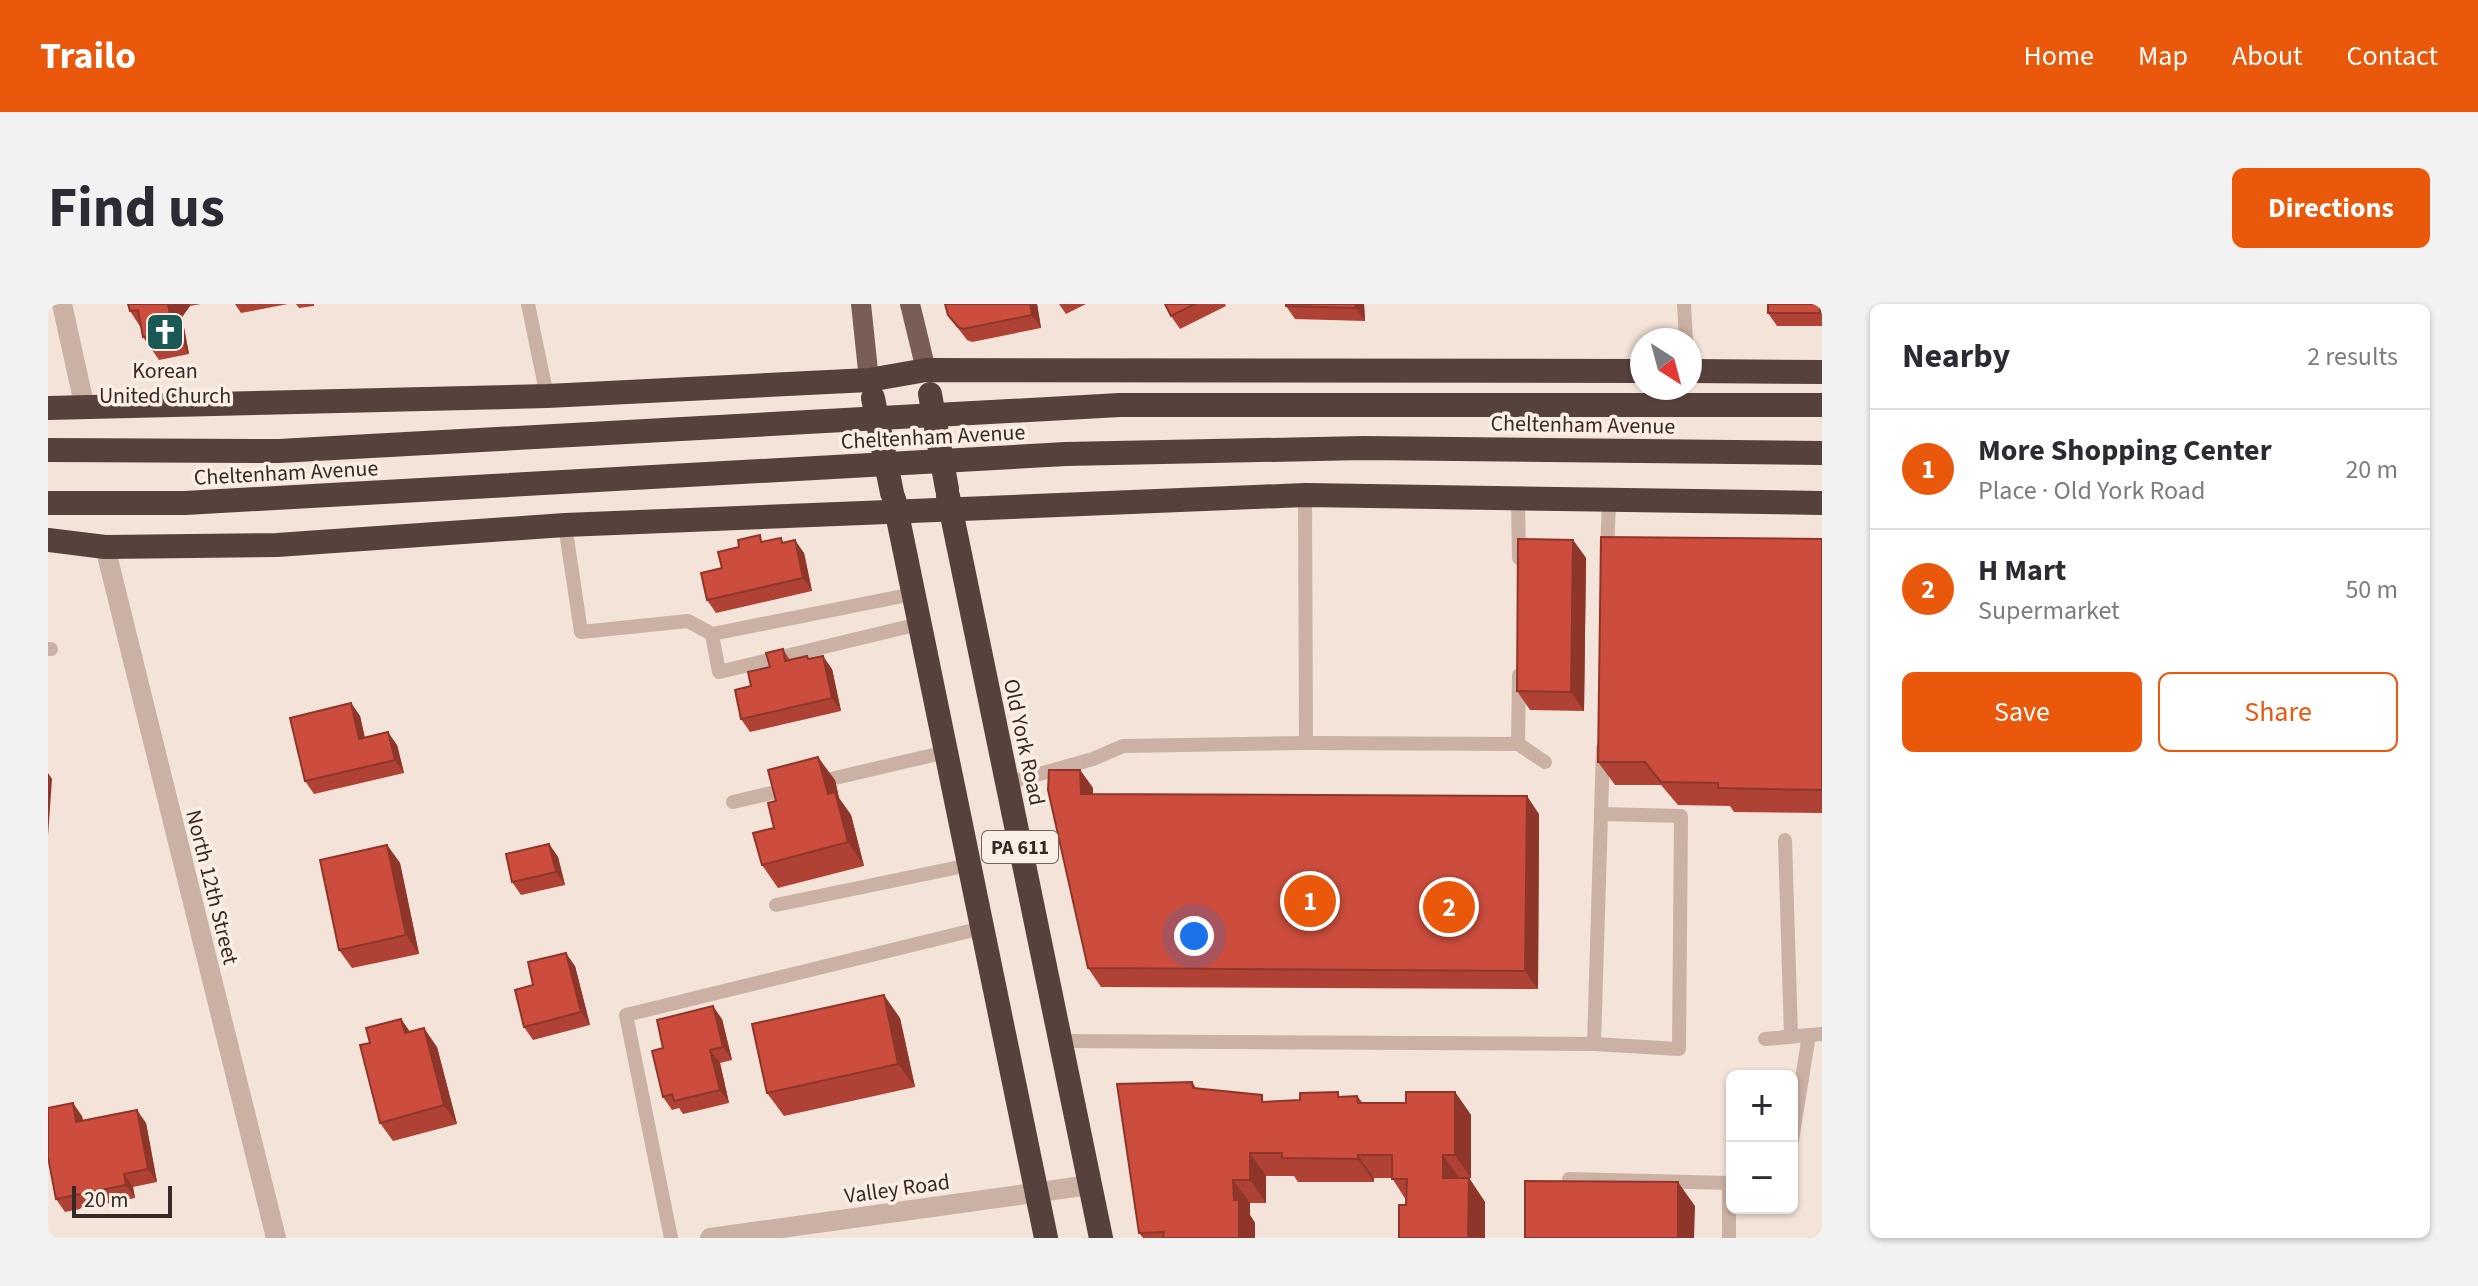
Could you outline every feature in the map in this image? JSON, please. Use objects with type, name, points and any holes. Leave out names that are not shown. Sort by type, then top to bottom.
[{"type":"highway","points":[[48,408],[871,389],[926,370],[1630,371]]},
{"type":"highway","name":"Old York Road","points":[[926,370],[949,499],[1101,1238]]},
{"type":"highway","points":[[1702,371],[1822,372]]},
{"type":"highway","name":"PA 611","points":[[871,389],[1046,1238]]},
{"type":"highway","name":"Cheltenham Avenue","points":[[48,450],[279,451],[1120,405],[1822,405]]},
{"type":"highway","name":"Cheltenham Avenue","points":[[48,503],[185,503],[1066,454],[1364,448],[1822,453]]},
{"type":"highway","points":[[48,540],[105,547],[277,545],[949,499],[1305,495],[1822,503]]},
{"type":"main road","name":"PA 611","points":[[861,304],[871,389]]},
{"type":"main road","name":"Old York Road","points":[[910,304],[926,370]]},
{"type":"street","points":[[62,304],[85,408]]},
{"type":"street","name":"North 12th Street","points":[[105,547],[276,1238]]},
{"type":"street","name":"Valley Road","points":[[710,1238],[1090,1185]]},
{"type":"lane","points":[[528,304],[547,396]]},
{"type":"lane","points":[[1684,304],[1685,328]]},
{"type":"lane","points":[[1305,495],[1306,743]]},
{"type":"lane","points":[[1518,499],[1519,569]]},
{"type":"lane","points":[[1607,567],[1609,500]]},
{"type":"lane","points":[[565,525],[581,632],[688,621],[712,634],[913,594]]},
{"type":"lane","points":[[712,634],[719,672],[919,624]]},
{"type":"lane","points":[[1518,744],[1519,657]]},
{"type":"lane","points":[[1594,1044],[1603,737]]},
{"type":"lane","points":[[1007,783],[1093,759],[1123,746],[1518,744],[1545,762]]},
{"type":"lane","points":[[733,802],[946,752]]},
{"type":"lane","points":[[1060,1041],[1594,1044],[1679,1049],[1681,816],[1601,814]]},
{"type":"lane","points":[[1785,840],[1791,1036]]},
{"type":"lane","points":[[776,905],[969,865]]},
{"type":"lane","points":[[671,1238],[626,1015],[982,928]]},
{"type":"lane","points":[[1765,1039],[1816,1035],[1798,1114]]},
{"type":"lane","points":[[1569,1179],[1726,1182]]},
{"type":"lane","points":[[1729,1214],[1729,1238]]},
{"type":"building","points":[[128,304],[168,304],[173,331],[143,337],[138,310],[130,311]]},
{"type":"building","points":[[945,304],[1030,304],[1032,315],[963,329],[948,315]]},
{"type":"building","points":[[1165,304],[1195,304],[1171,316]]},
{"type":"building","points":[[1355,304],[1356,308],[1286,306]]},
{"type":"building","points":[[1768,304],[1820,304],[1820,313],[1768,313]]},
{"type":"building","points":[[760,535],[761,542],[781,538],[782,543],[795,540],[803,578],[707,600],[701,573],[722,568],[718,552],[739,547],[738,540]]},
{"type":"building","points":[[1601,537],[1822,539],[1822,790],[1718,788],[1718,783],[1661,782],[1645,762],[1598,762]]},
{"type":"building","points":[[1518,539],[1573,540],[1571,692],[1517,691]]},
{"type":"building","points":[[783,649],[785,661],[823,656],[832,698],[741,719],[735,690],[751,686],[748,672],[770,667],[766,653]]},
{"type":"building","points":[[351,703],[359,739],[388,732],[395,760],[305,781],[290,718]]},
{"type":"building","points":[[818,757],[828,794],[835,792],[848,842],[762,865],[753,833],[774,828],[768,803],[776,801],[768,770]]},
{"type":"building","points":[[1049,770],[1080,770],[1081,794],[1527,796],[1525,971],[1088,968],[1048,790]]},
{"type":"building","points":[[549,844],[556,872],[512,882],[506,854]]},
{"type":"building","points":[[387,845],[406,935],[339,950],[320,860]]},
{"type":"building","points":[[566,953],[581,1012],[524,1027],[515,990],[533,985],[528,962]]},
{"type":"building","points":[[884,995],[898,1064],[767,1093],[752,1024]]},
{"type":"building","points":[[713,1006],[723,1047],[710,1050],[720,1090],[674,1101],[672,1094],[663,1097],[652,1051],[663,1048],[657,1020]]},
{"type":"building","points":[[401,1019],[405,1033],[424,1028],[444,1105],[380,1123],[360,1045],[370,1043],[366,1028]]},
{"type":"building","points":[[1192,1082],[1193,1088],[1262,1095],[1262,1102],[1300,1100],[1300,1093],[1338,1092],[1338,1097],[1357,1096],[1358,1103],[1406,1103],[1406,1092],[1455,1092],[1455,1155],[1443,1155],[1443,1178],[1469,1178],[1468,1238],[1399,1238],[1399,1205],[1406,1205],[1407,1179],[1392,1179],[1392,1155],[1358,1155],[1358,1159],[1282,1158],[1282,1153],[1250,1153],[1250,1180],[1233,1180],[1234,1200],[1239,1200],[1239,1238],[1163,1238],[1164,1232],[1139,1233],[1117,1084]]},
{"type":"building","points":[[73,1103],[76,1122],[137,1110],[148,1169],[124,1174],[126,1185],[56,1199],[48,1157],[48,1108]]},
{"type":"building","points":[[1525,1181],[1678,1182],[1678,1238],[1525,1238]]},
{"type":"place","name":"Korean United Church","points":[[165,332]]},
{"type":"place","name":"More Shopping Center","points":[[1310,901]]},
{"type":"place","name":"H Mart","points":[[1449,907]]}]
